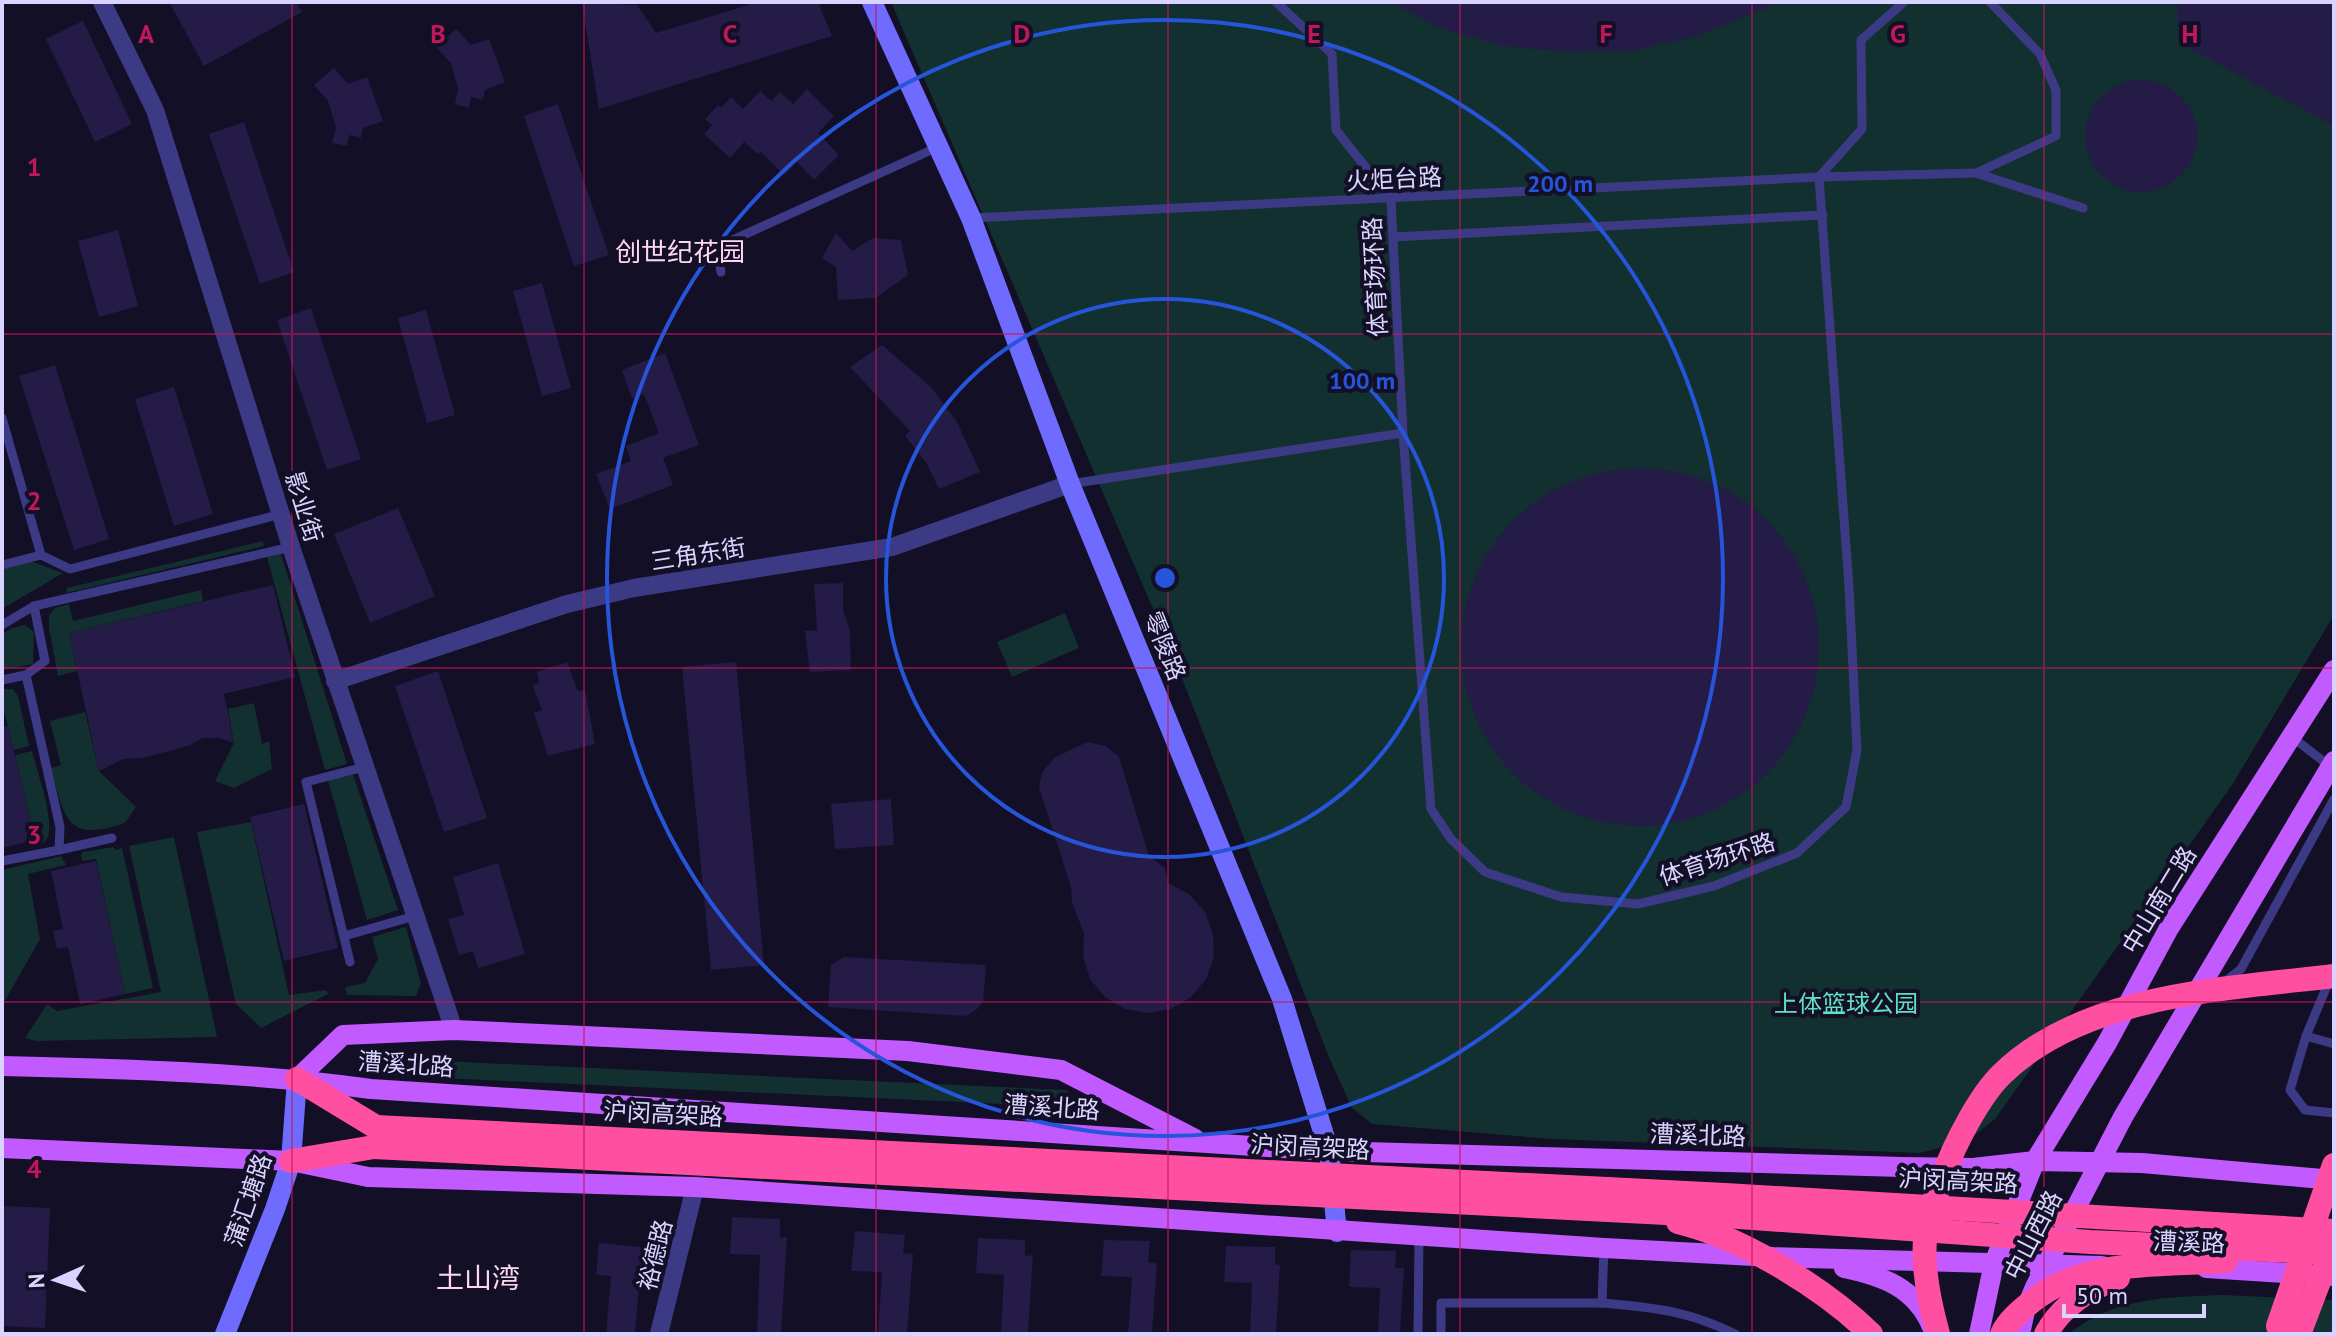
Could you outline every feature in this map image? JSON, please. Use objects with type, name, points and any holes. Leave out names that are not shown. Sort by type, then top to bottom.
[{"type":"highway","points":[[1936,1334],[1925,1233],[1951,1154],[2000,1075],[2035,1047],[2071,1026],[2118,1009],[2166,998],[2332,983]]},
{"type":"highway","name":"沪闵高架路","points":[[297,1079],[375,1137]]},
{"type":"highway","points":[[375,1137],[1629,1211],[2090,1242],[2330,1263]]},
{"type":"highway","name":"沪闵高架路","points":[[291,1161],[375,1137],[1725,1195],[2334,1231]]},
{"type":"highway","points":[[2281,1332],[2334,1165]]},
{"type":"highway","points":[[1629,1211],[1684,1224],[1723,1237],[1756,1253],[1833,1303],[1871,1334]]},
{"type":"highway","points":[[2281,1332],[2330,1263]]},
{"type":"highway","points":[[2002,1334],[2018,1313],[2040,1295],[2063,1283],[2119,1267],[2330,1263]]},
{"type":"highway","points":[[2046,1334],[2069,1304],[2087,1292],[2128,1274],[2176,1264]]},
{"type":"main road","name":"中山南二路","points":[[2035,1161],[2107,1043],[2169,928],[2334,670]]},
{"type":"main road","points":[[2333,765],[2123,1117],[2100,1163],[2142,1163],[2334,1180]]},
{"type":"main road","points":[[297,1079],[343,1035],[454,1030],[908,1051],[1061,1070],[1202,1143]]},
{"type":"main road","name":"漕溪北路","points":[[2,1066],[179,1070],[297,1079],[371,1089],[1329,1151],[1973,1168],[2035,1161],[2100,1163]]},
{"type":"main road","points":[[2,1148],[291,1161],[368,1177],[695,1187],[1604,1248],[1773,1257],[2046,1264]]},
{"type":"main road","name":"中山西路","points":[[1979,1334],[1994,1263],[2035,1161]]},
{"type":"main road","name":"中山西路","points":[[2020,1334],[2025,1311],[2046,1264],[2100,1163]]},
{"type":"main road","points":[[1773,1257],[1868,1273],[1897,1284],[1917,1301],[1936,1334]]},
{"type":"main road","name":"漕溪路","points":[[2046,1264],[2210,1268],[2330,1263]]},
{"type":"street","name":"影业街","points":[[102,2],[155,110],[291,547],[454,1030]]},
{"type":"street","name":"零陵路","points":[[872,2],[971,218],[1070,484],[1282,999],[1329,1151],[1337,1232]]},
{"type":"street","name":"三角东街","points":[[335,681],[567,604],[634,588],[892,547],[1070,484]]},
{"type":"street","name":"蒲汇塘路","points":[[225,1334],[291,1161],[297,1079]]},
{"type":"street","name":"裕德路","points":[[659,1334],[695,1187]]},
{"type":"lane","name":"体育场环路","points":[[1276,2],[1332,54],[1336,130],[1391,199],[1403,433],[1431,809],[1451,839],[1485,872],[1561,897],[1638,904],[1714,886],[1797,853],[1846,807],[1857,750],[1819,177]]},
{"type":"lane","points":[[1819,177],[1862,129],[1861,40],[1904,2]]},
{"type":"lane","points":[[1976,173],[2056,136],[2056,90],[2040,54],[1990,2]]},
{"type":"lane","points":[[721,272],[717,247],[938,147]]},
{"type":"lane","points":[[1976,173],[2083,208]]},
{"type":"lane","name":"火炬台路","points":[[971,218],[1819,177],[1976,173]]},
{"type":"lane","points":[[1393,237],[1823,215]]},
{"type":"lane","points":[[2,418],[41,555]]},
{"type":"lane","points":[[1070,484],[1403,433]]},
{"type":"lane","points":[[2,565],[41,555],[70,569],[281,514]]},
{"type":"lane","points":[[2,625],[34,606],[291,547]]},
{"type":"lane","points":[[2,680],[26,675],[45,661],[34,606]]},
{"type":"lane","points":[[26,675],[60,827],[59,850]]},
{"type":"lane","points":[[2292,736],[2333,765]]},
{"type":"lane","points":[[350,962],[304,783],[364,767]]},
{"type":"lane","points":[[2187,1010],[2241,969],[2334,799]]},
{"type":"lane","points":[[2,861],[112,838]]},
{"type":"lane","points":[[344,936],[415,916]]},
{"type":"lane","points":[[2332,983],[2306,1036],[2290,1090],[2305,1110],[2334,1113]]},
{"type":"lane","points":[[2306,1036],[2334,1044]]},
{"type":"lane","points":[[1418,1334],[1419,1237]]},
{"type":"lane","points":[[1602,1303],[1604,1248]]},
{"type":"lane","points":[[1441,1334],[1441,1303],[1602,1303],[1674,1310],[1735,1334]]},
{"type":"green space","name":"上体篮球公园","points":[[891,2],[2334,2],[2334,615],[2232,785],[1995,1119],[1969,1140],[1920,1153],[1552,1139],[1372,1124],[1352,1108],[1328,1055],[1173,655]]},
{"type":"green space","points":[[263,541],[264,546],[66,593],[67,588]]},
{"type":"green space","points":[[281,554],[347,764],[325,770],[267,557]]},
{"type":"green space","points":[[30,561],[63,573],[2,609],[2,568]]},
{"type":"green space","points":[[201,590],[203,601],[69,633],[77,671],[58,676],[49,628],[49,615],[55,608],[69,604],[73,621]]},
{"type":"green space","points":[[1065,613],[1079,648],[1012,677],[997,642]]},
{"type":"green space","points":[[25,625],[34,632],[33,664],[2,670],[2,634]]},
{"type":"green space","points":[[2,689],[13,689],[18,696],[29,746],[14,750],[2,703]]},
{"type":"green space","points":[[254,703],[262,744],[269,741],[272,769],[234,788],[215,781],[234,743],[228,709]]},
{"type":"green space","points":[[85,712],[99,771],[136,807],[125,823],[90,830],[79,828],[65,813],[51,768],[61,765],[50,721]]},
{"type":"green space","points":[[32,751],[47,808],[49,830],[44,842],[31,848],[29,841],[35,839],[15,755]]},
{"type":"green space","points":[[353,774],[398,910],[367,920],[328,780]]},
{"type":"green space","points":[[251,822],[289,995],[326,990],[328,994],[261,1028],[236,1004],[197,832]]},
{"type":"green space","points":[[174,837],[217,1037],[36,1041],[25,1038],[47,1004],[57,1011],[161,992],[129,846]]},
{"type":"green space","points":[[114,847],[115,850],[122,848],[153,988],[125,994],[96,859],[82,861],[81,855],[83,852]]},
{"type":"green space","points":[[61,856],[66,865],[28,874],[40,939],[2,1006],[2,870]]},
{"type":"green space","points":[[406,927],[421,984],[416,996],[347,995],[345,987],[365,983],[378,959],[372,937]]},
{"type":"green space","points":[[377,1058],[1066,1090],[1073,1097],[1067,1107],[378,1075],[370,1069],[371,1062]]},
{"type":"green space","points":[[2224,1295],[2334,1300],[2334,1334],[2069,1334],[2104,1313],[2142,1301]]},
{"type":"building","points":[[169,2],[296,2],[302,12],[204,66]]},
{"type":"building","points":[[758,2],[818,2],[832,36],[599,109],[582,3],[637,5],[656,33]]},
{"type":"building","points":[[1390,2],[1779,3],[1693,37],[1632,51],[1567,52],[1503,46],[1440,28]]},
{"type":"building","points":[[2177,2],[2334,2],[2334,126],[2179,43]]},
{"type":"building","points":[[83,21],[132,124],[95,142],[46,39]]},
{"type":"building","points":[[456,29],[471,45],[489,39],[505,82],[485,90],[483,100],[471,97],[469,108],[455,104],[458,89],[451,63],[436,47]]},
{"type":"building","points":[[334,68],[348,84],[367,77],[383,121],[363,128],[361,138],[349,135],[347,146],[332,143],[336,127],[328,101],[314,85]]},
{"type":"building","points":[[2141,80],[2162,84],[2181,96],[2193,115],[2197,136],[2193,157],[2181,176],[2162,188],[2141,192],[2120,188],[2101,176],[2089,157],[2085,136],[2089,115],[2101,96],[2120,84]]},
{"type":"building","points":[[807,89],[834,116],[818,133],[839,155],[814,180],[797,162],[784,175],[761,152],[758,154],[744,142],[730,158],[704,134],[712,125],[705,119],[731,97],[743,109],[760,91],[771,101],[780,92],[793,104]]},
{"type":"building","points":[[558,104],[609,255],[574,266],[524,116]]},
{"type":"building","points":[[244,122],[294,272],[260,284],[209,134]]},
{"type":"building","points":[[118,230],[138,306],[99,317],[78,241]]},
{"type":"building","points":[[836,233],[852,251],[873,238],[901,240],[908,275],[875,298],[838,300],[836,267],[822,258]]},
{"type":"building","points":[[542,283],[571,388],[542,396],[513,291]]},
{"type":"building","points":[[311,308],[361,459],[327,470],[277,320]]},
{"type":"building","points":[[426,310],[455,415],[427,423],[398,318]]},
{"type":"building","points":[[882,345],[931,387],[957,422],[980,472],[939,489],[926,462],[905,436],[910,431],[850,367]]},
{"type":"building","points":[[665,353],[699,445],[663,458],[673,485],[610,509],[596,474],[631,461],[626,446],[659,433],[644,394],[632,398],[622,370]]},
{"type":"building","points":[[55,365],[109,539],[74,550],[19,376]]},
{"type":"building","points":[[174,387],[213,514],[174,526],[135,399]]},
{"type":"building","points":[[1640,468],[1675,472],[1708,482],[1739,498],[1766,521],[1789,548],[1805,579],[1815,612],[1819,647],[1815,682],[1805,715],[1789,746],[1766,773],[1739,796],[1708,812],[1675,822],[1640,826],[1605,822],[1572,812],[1541,796],[1514,773],[1491,746],[1475,715],[1465,682],[1461,647],[1465,612],[1475,579],[1491,548],[1514,521],[1541,498],[1572,482],[1605,472]]},
{"type":"building","points":[[398,508],[435,596],[370,623],[334,534]]},
{"type":"building","points":[[843,583],[843,610],[850,630],[851,670],[810,672],[805,631],[817,630],[814,584]]},
{"type":"building","points":[[273,585],[295,677],[224,694],[234,743],[219,738],[203,738],[188,746],[143,758],[123,759],[99,771],[69,633]]},
{"type":"building","points":[[567,662],[578,691],[585,690],[595,744],[548,756],[534,713],[542,710],[533,686],[539,682],[537,672]]},
{"type":"building","points":[[736,662],[764,965],[711,970],[682,667]]},
{"type":"building","points":[[438,671],[487,818],[444,832],[395,686]]},
{"type":"building","points":[[8,726],[35,840],[2,848],[2,727]]},
{"type":"building","points":[[1087,742],[1106,746],[1119,757],[1149,856],[1165,868],[1168,883],[1189,894],[1205,912],[1213,934],[1214,957],[1206,979],[1191,997],[1171,1009],[1148,1013],[1125,1009],[1105,997],[1090,979],[1083,956],[1084,933],[1072,903],[1071,887],[1039,787],[1042,773],[1054,758]]},
{"type":"building","points":[[891,799],[894,845],[835,849],[831,804]]},
{"type":"building","points":[[304,804],[338,948],[284,961],[250,817]]},
{"type":"building","points":[[96,861],[125,994],[80,1004],[68,947],[57,949],[53,931],[63,929],[51,871]]},
{"type":"building","points":[[498,863],[525,954],[478,968],[473,951],[459,955],[448,919],[464,915],[453,877]]},
{"type":"building","points":[[844,957],[986,965],[983,1002],[966,1016],[828,1007],[831,965]]},
{"type":"building","points":[[2,1206],[50,1208],[45,1328],[2,1326]]},
{"type":"building","points":[[732,1217],[780,1219],[780,1238],[787,1237],[781,1334],[757,1334],[760,1255],[730,1254]]},
{"type":"building","points":[[855,1231],[905,1235],[903,1253],[913,1254],[907,1334],[878,1334],[882,1272],[851,1271]]},
{"type":"building","points":[[978,1238],[1025,1240],[1025,1256],[1033,1255],[1028,1334],[1001,1334],[1004,1275],[976,1273]]},
{"type":"building","points":[[1104,1240],[1150,1241],[1148,1262],[1157,1263],[1152,1334],[1128,1334],[1132,1277],[1101,1276]]},
{"type":"building","points":[[599,1243],[642,1247],[635,1334],[606,1334],[611,1276],[596,1275]]},
{"type":"building","points":[[1226,1246],[1275,1247],[1275,1264],[1280,1265],[1276,1334],[1250,1334],[1252,1283],[1224,1282]]},
{"type":"building","points":[[1351,1250],[1396,1251],[1395,1268],[1404,1268],[1400,1334],[1378,1334],[1380,1288],[1349,1287]]},
{"type":"district","name":"创世纪花园","points":[[680,251]]},
{"type":"district","name":"土山湾","points":[[478,1277]]}]
